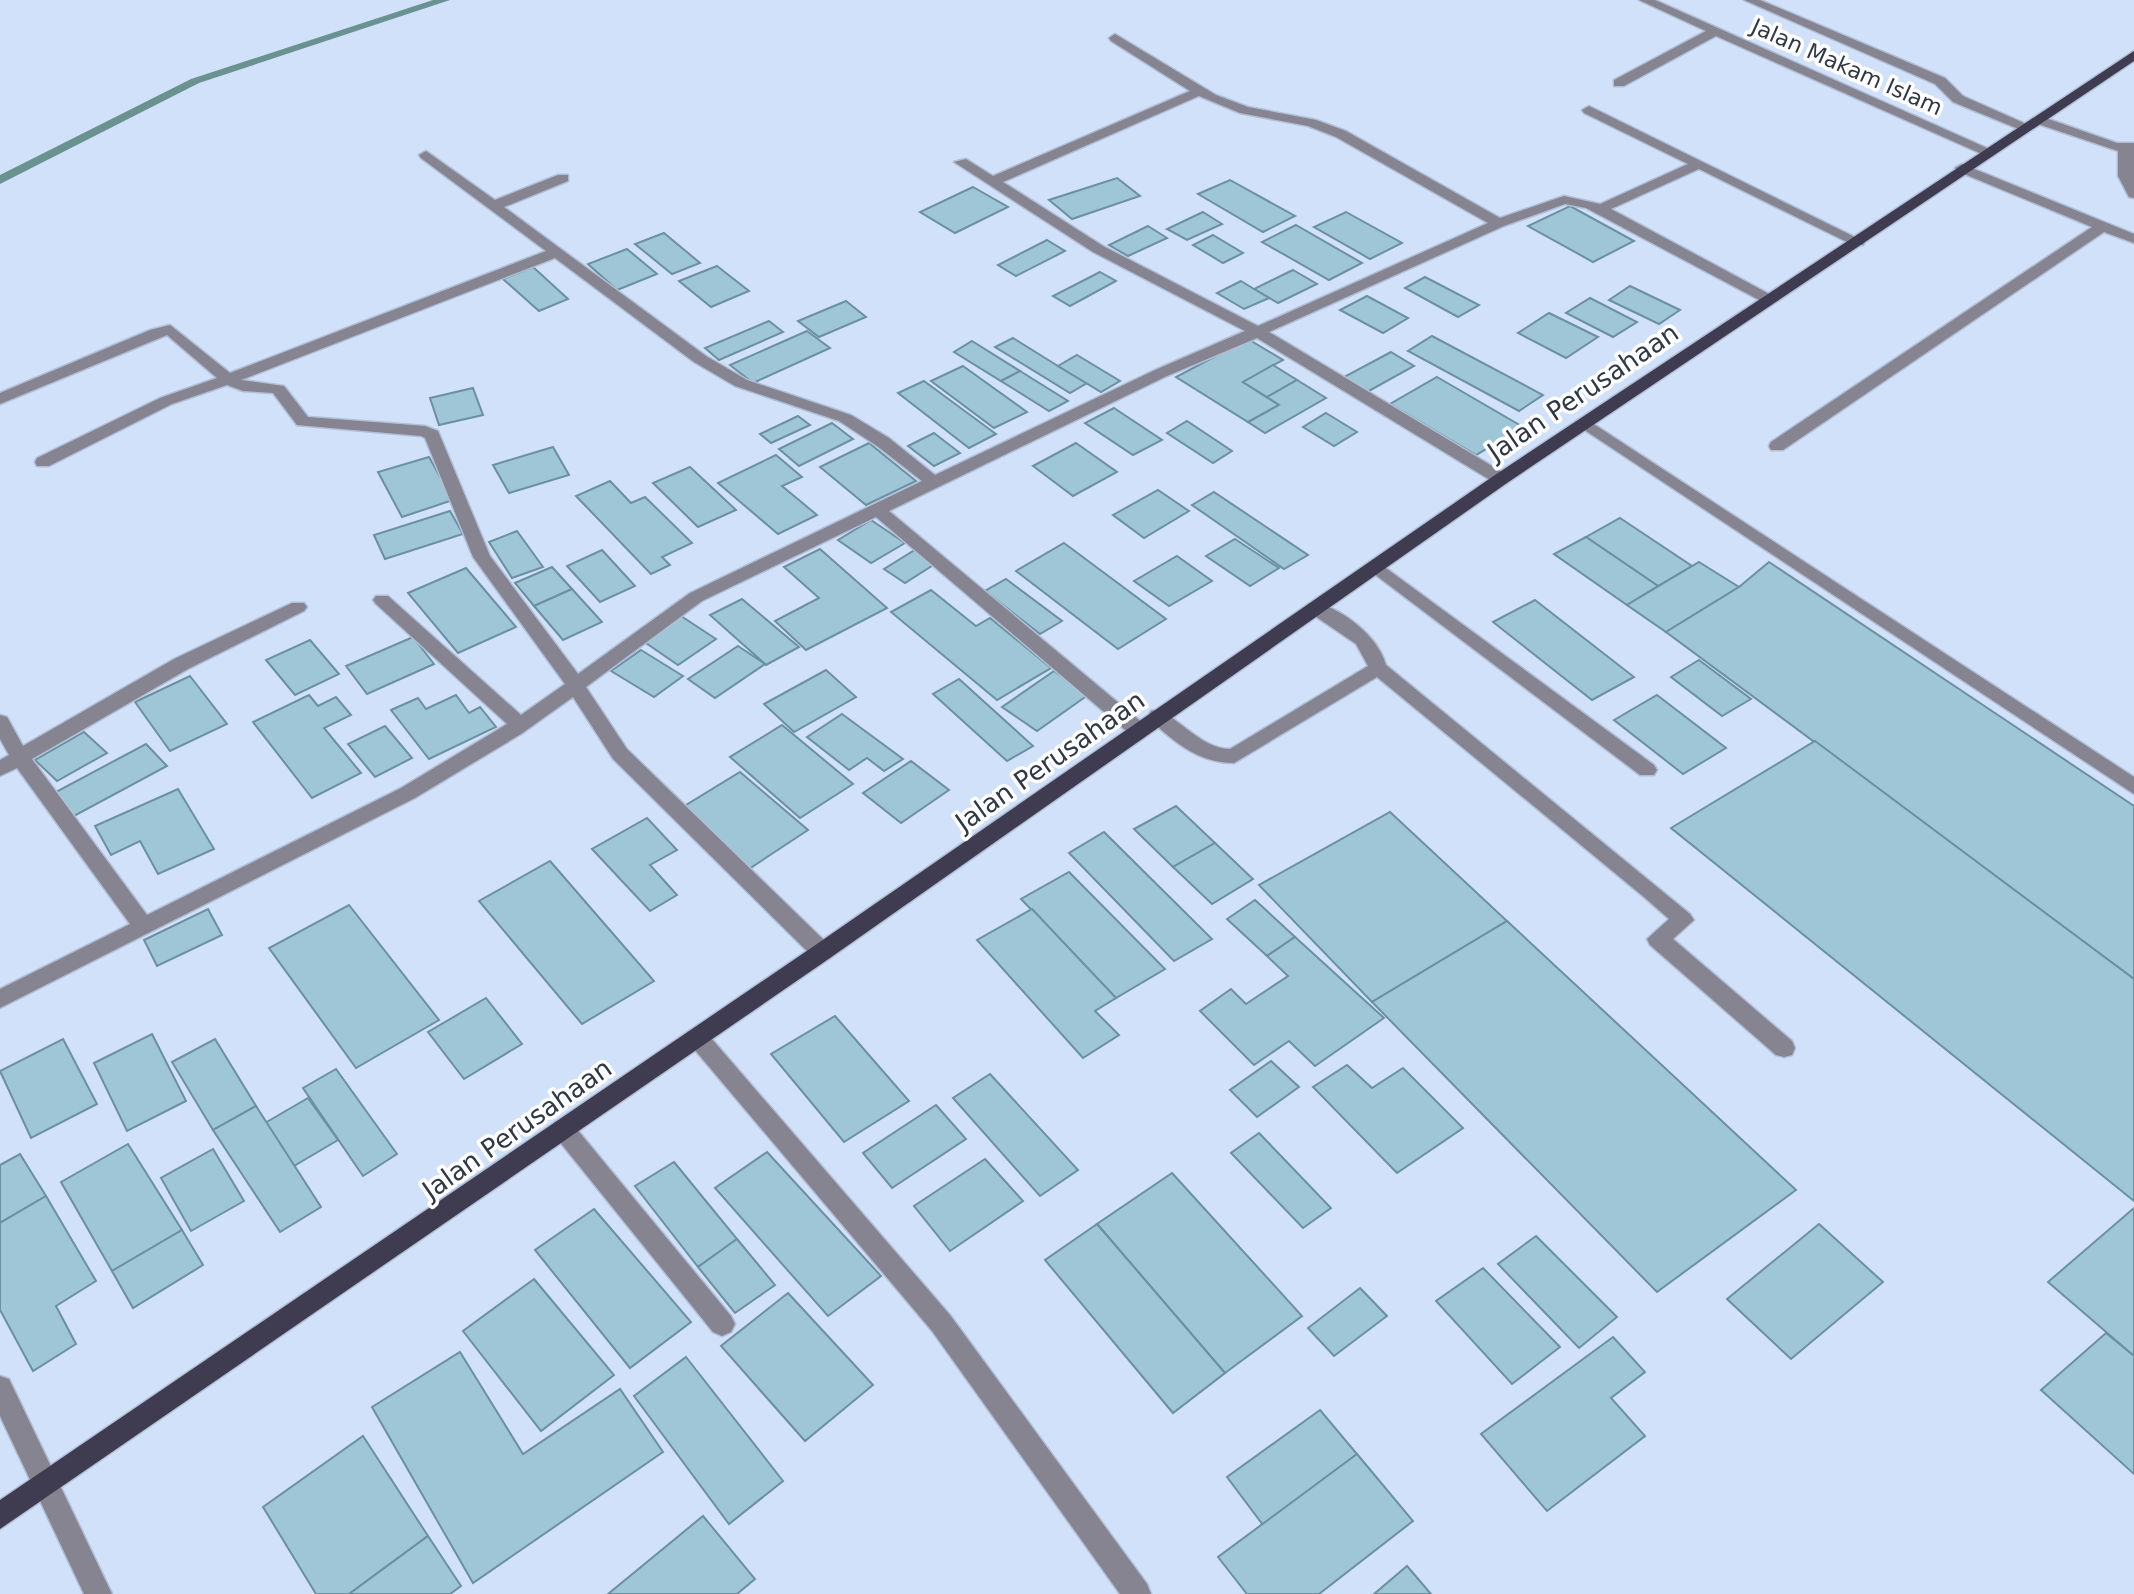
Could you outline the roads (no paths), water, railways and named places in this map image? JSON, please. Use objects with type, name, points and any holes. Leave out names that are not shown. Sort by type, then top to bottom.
[{"type":"main road","name":"Jalan Perusahaan","points":[[0,1516],[822,952],[1501,479],[1858,242],[1962,168],[2134,56]]},
{"type":"street","name":"Jalan Makam Islam","points":[[1645,0],[1989,152]]},
{"type":"street","points":[[1750,0],[1940,81],[1958,99],[2033,123],[2130,148],[2125,176],[2134,194]]},
{"type":"street","points":[[1619,83],[1716,31]]},
{"type":"street","points":[[1115,38],[1200,91],[1245,110],[1311,123],[1341,134],[1499,223]]},
{"type":"street","points":[[992,182],[1200,91]]},
{"type":"street","points":[[1589,110],[1858,242]]},
{"type":"street","points":[[426,155],[700,359],[741,383],[845,418],[883,442],[936,484]]},
{"type":"street","points":[[961,162],[1098,249],[1256,331],[1501,479]]},
{"type":"street","points":[[1600,209],[1700,164]]},
{"type":"street","points":[[1962,168],[2134,239]]},
{"type":"street","points":[[493,206],[563,178]]},
{"type":"street","points":[[0,999],[408,793],[520,725],[647,629],[696,597],[1161,373],[1337,298],[1499,223],[1564,200],[1600,209],[1768,299]]},
{"type":"street","points":[[1777,446],[2102,227]]},
{"type":"street","points":[[43,462],[166,401],[229,380],[554,253]]},
{"type":"street","points":[[0,399],[155,333],[170,330],[229,380],[243,386],[278,389],[303,422],[416,428],[432,435],[482,557],[575,684],[620,754],[822,952]]},
{"type":"street","points":[[1586,424],[2134,787]]},
{"type":"street","points":[[879,511],[1138,730]]},
{"type":"street","points":[[1375,566],[1647,770]]},
{"type":"street","points":[[382,600],[520,725]]},
{"type":"street","points":[[0,769],[181,664],[298,607]]},
{"type":"street","points":[[1315,608],[1359,636],[1376,654],[1378,668],[1683,920],[1658,939],[1784,1048]]},
{"type":"street","points":[[1158,716],[1200,751],[1219,757],[1234,756],[1378,668]]},
{"type":"street","points":[[0,722],[20,757],[143,925]]},
{"type":"street","points":[[697,1037],[941,1323],[1137,1594]]},
{"type":"street","points":[[563,1129],[722,1324]]},
{"type":"street","points":[[0,1388],[98,1594]]},
{"type":"waterway","points":[[0,180],[195,81],[444,0]]}]
